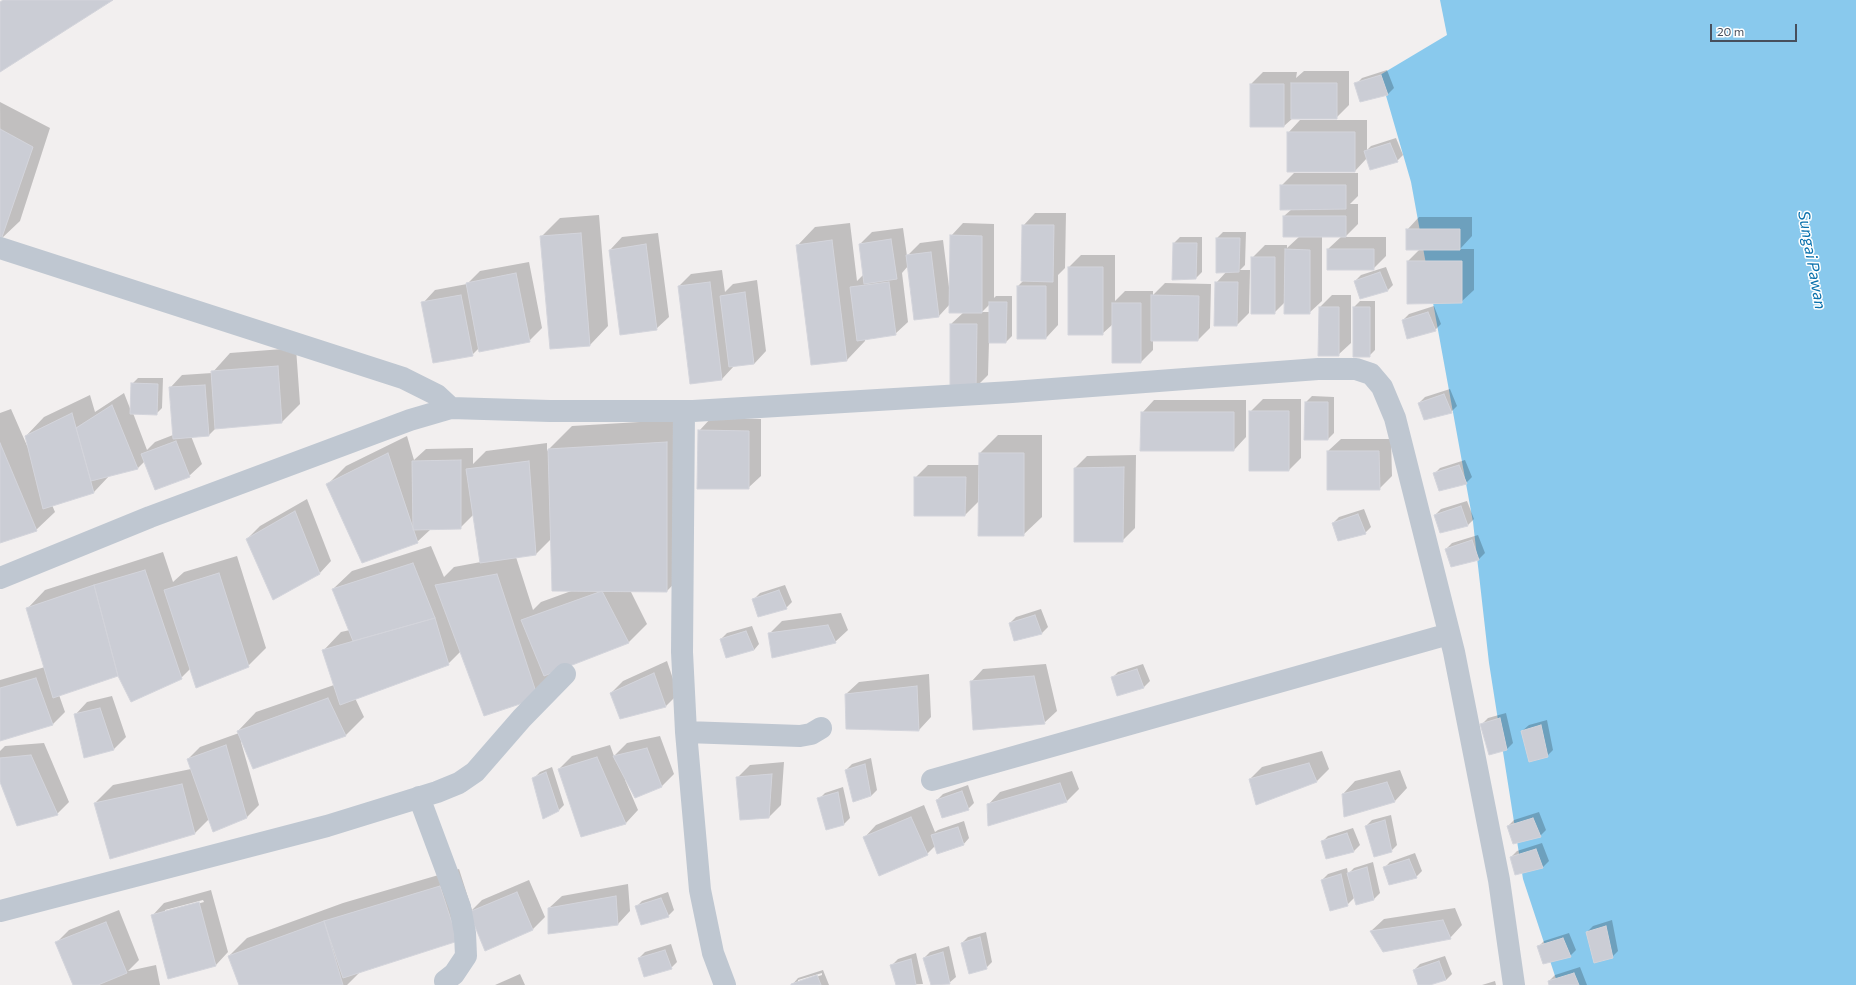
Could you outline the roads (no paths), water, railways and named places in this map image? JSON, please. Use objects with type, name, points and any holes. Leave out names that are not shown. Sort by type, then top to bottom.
[{"type":"street","points":[[0,248],[404,378],[437,395],[451,408]]},
{"type":"street","points":[[0,578],[150,517],[410,420],[451,408],[550,411],[684,411],[1012,392],[1318,368],[1356,369],[1371,374],[1382,387],[1394,418],[1449,634],[1499,880],[1514,985]]},
{"type":"street","points":[[684,411],[682,652],[686,732],[700,890],[714,953],[725,985]]},
{"type":"street","points":[[932,780],[1449,634]]},
{"type":"street","points":[[0,911],[327,826],[459,783],[475,772],[522,718],[565,674]]},
{"type":"street","points":[[686,732],[800,736],[811,734],[821,728]]},
{"type":"street","points":[[419,797],[460,907],[465,934],[466,956],[454,974],[445,981]]},
{"type":"water","name":"Sungai Pawan","points":[[1440,0],[1856,0],[1856,985],[1558,985],[1523,879],[1489,663],[1473,522],[1411,182],[1380,75],[1447,35]]}]
